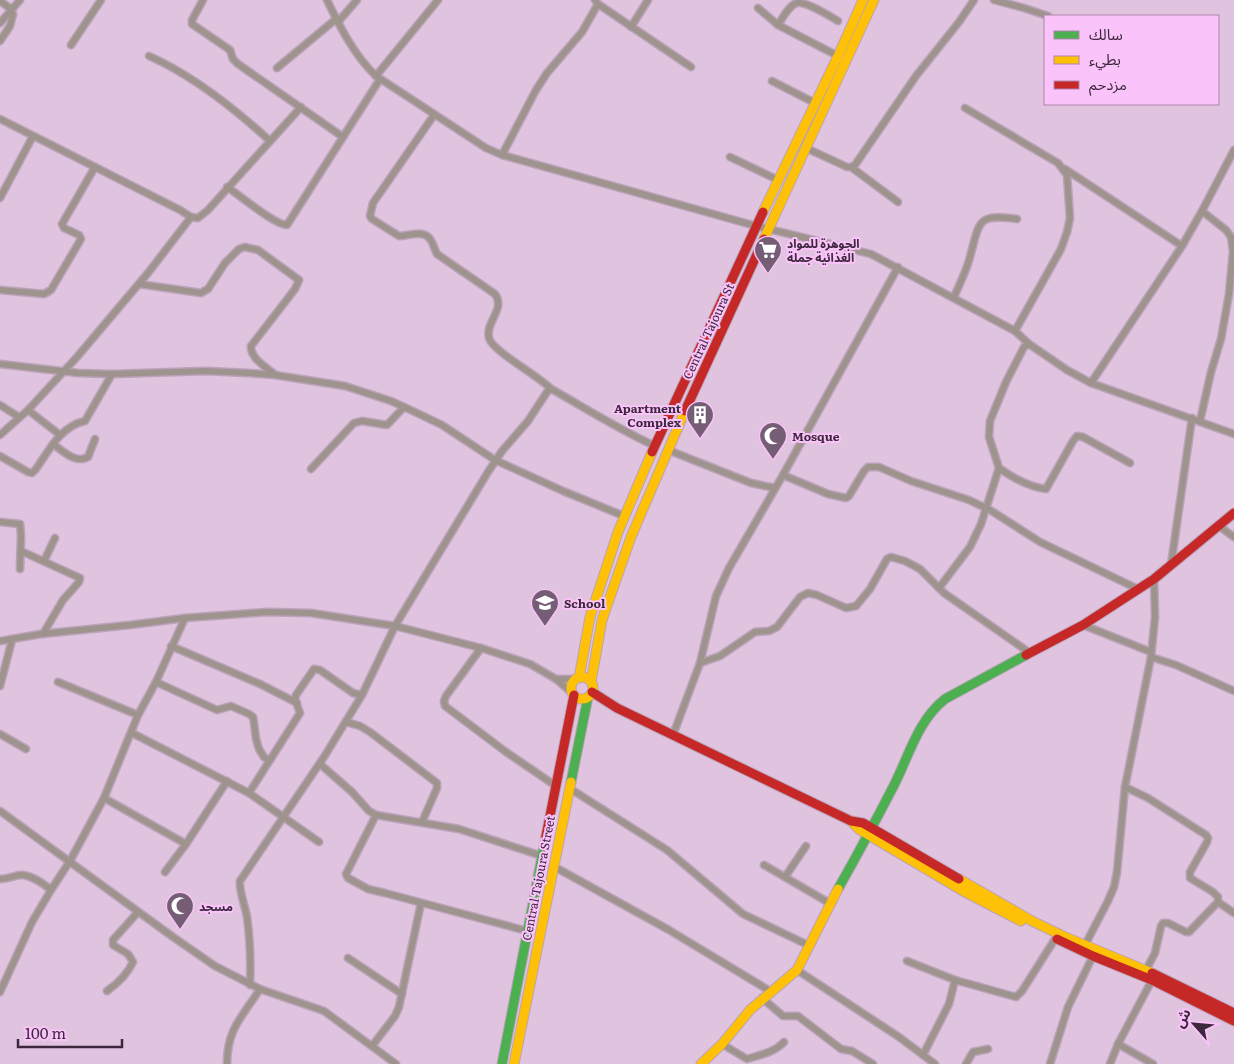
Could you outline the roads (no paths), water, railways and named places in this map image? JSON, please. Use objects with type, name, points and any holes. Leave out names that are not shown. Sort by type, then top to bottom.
[{"type":"main road","points":[[502,1064],[573,695],[572,686],[578,678],[590,617],[618,532],[655,446],[756,226],[863,0]]},
{"type":"main road","name":"Central Tajoura St","points":[[591,682],[602,620],[631,537],[668,450],[768,229],[874,0]]},
{"type":"main road","points":[[701,1064],[722,1044],[762,998],[797,970],[892,790],[918,732],[935,707],[944,699],[1083,625],[1154,579],[1234,513]]},
{"type":"main road","points":[[573,695],[581,699],[590,695],[593,687],[586,678],[578,678]]},
{"type":"main road","points":[[590,695],[852,821],[860,830],[870,831],[1063,936],[1146,970],[1234,1013]]},
{"type":"main road","name":"Central Tajoura Street","points":[[514,1064],[569,788],[590,695]]},
{"type":"main road","points":[[870,831],[963,891],[1055,939],[1152,980],[1234,1021]]},
{"type":"street","points":[[0,23],[20,0]]},
{"type":"street","points":[[71,45],[101,0]]},
{"type":"street","points":[[203,0],[192,20],[192,24],[230,50],[233,59],[238,64],[343,137]]},
{"type":"street","points":[[327,0],[363,62],[378,78],[478,143],[502,155],[756,226],[865,252],[898,267],[954,297],[1014,332],[1067,370],[1091,383],[1234,434]]},
{"type":"street","points":[[278,68],[337,20],[357,0]]},
{"type":"street","points":[[228,187],[282,225],[286,225],[343,137],[378,78],[438,0]]},
{"type":"street","points":[[632,27],[648,0]]},
{"type":"street","points":[[851,167],[859,160],[916,76],[954,30],[974,0]]},
{"type":"street","points":[[994,0],[1045,15]]},
{"type":"street","points":[[0,1],[13,14],[12,20],[0,40]]},
{"type":"street","points":[[502,155],[536,90],[582,32],[596,2],[691,67]]},
{"type":"street","points":[[778,25],[792,6],[797,3],[805,4],[838,21]]},
{"type":"street","points":[[758,8],[778,25],[838,56]]},
{"type":"street","points":[[149,56],[168,65],[219,99],[270,141]]},
{"type":"street","points":[[772,81],[815,103]]},
{"type":"street","points":[[0,119],[195,219],[202,216],[301,107]]},
{"type":"street","points":[[964,108],[1040,151],[1182,246]]},
{"type":"street","points":[[434,114],[373,203],[370,216],[399,236],[426,235],[437,254],[495,294],[498,298],[498,304],[488,336],[489,340],[505,354],[551,389],[582,408],[602,417],[617,428],[655,446]]},
{"type":"street","points":[[0,198],[33,136]]},
{"type":"street","points":[[806,148],[847,167],[851,167],[898,202]]},
{"type":"street","points":[[1091,383],[1182,246],[1234,152]]},
{"type":"street","points":[[730,157],[778,180]]},
{"type":"street","points":[[0,290],[44,294],[51,290],[81,240],[79,235],[64,228],[62,224],[95,167]]},
{"type":"street","points":[[1014,332],[1061,249],[1067,232],[1070,218],[1070,197],[1067,175],[1064,168]]},
{"type":"street","points":[[1200,421],[1211,372],[1221,339],[1234,251],[1231,236],[1202,211]]},
{"type":"street","points":[[0,435],[28,410],[64,371],[139,284],[191,217]]},
{"type":"street","points":[[954,297],[971,254],[977,228],[984,219],[997,217],[1017,219]]},
{"type":"street","points":[[139,284],[201,293],[208,290],[225,263],[239,249],[245,247],[258,250],[300,280],[251,346],[251,350],[256,358],[275,375]]},
{"type":"street","points":[[673,735],[700,662],[716,596],[729,568],[783,475],[898,267]]},
{"type":"street","points":[[1029,344],[1024,347],[1006,382],[990,421],[988,437],[999,468],[1014,478],[1037,488],[1046,489],[1072,441],[1077,436],[1083,437],[1130,463]]},
{"type":"street","points":[[0,364],[112,374],[206,371],[275,375],[345,386],[404,407],[442,425],[495,460],[624,516]]},
{"type":"street","points":[[0,456],[32,473],[60,435],[72,426],[85,421],[112,374]]},
{"type":"street","points":[[250,985],[250,943],[240,884],[346,722],[362,695],[395,626],[495,460],[528,421],[551,389]]},
{"type":"street","points":[[0,405],[19,417]]},
{"type":"street","points":[[311,469],[354,423],[362,421],[387,425],[404,407]]},
{"type":"street","points":[[28,410],[60,435]]},
{"type":"street","points":[[1171,566],[1192,418]]},
{"type":"street","points":[[53,444],[76,460],[81,460],[88,457],[95,439]]},
{"type":"street","points":[[668,450],[751,484],[775,488]]},
{"type":"street","points":[[783,475],[828,494],[846,498],[868,467],[879,467],[911,481],[963,497],[986,508],[1040,542],[1138,589]]},
{"type":"street","points":[[939,588],[970,547],[981,524],[999,468]]},
{"type":"street","points":[[0,522],[20,524],[20,569]]},
{"type":"street","points":[[1219,526],[1234,537]]},
{"type":"street","points":[[44,561],[56,538]]},
{"type":"street","points":[[21,551],[79,577],[80,580],[63,600],[43,634]]},
{"type":"street","points":[[700,662],[720,656],[755,632],[769,630],[777,626],[800,597],[808,593],[846,608],[856,606],[870,589],[887,559],[891,557],[920,568],[939,588],[985,623],[1030,653]]},
{"type":"street","points":[[1085,945],[1114,887],[1117,872],[1125,787],[1151,655],[1155,617],[1154,579]]},
{"type":"street","points":[[0,642],[43,634],[130,626],[185,618],[267,612],[311,613],[395,626],[481,648],[524,662],[556,679],[573,695]]},
{"type":"street","points":[[0,992],[32,922],[70,861],[104,798],[132,733],[138,714],[156,682],[185,618]]},
{"type":"street","points":[[1083,625],[1234,690]]},
{"type":"street","points":[[0,686],[12,640]]},
{"type":"street","points":[[171,646],[260,684],[297,703]]},
{"type":"street","points":[[481,648],[446,696],[444,706],[556,786]]},
{"type":"street","points":[[249,793],[268,760],[296,720],[300,712],[296,695],[314,669],[354,693],[362,695]]},
{"type":"street","points":[[556,679],[578,678]]},
{"type":"street","points":[[58,682],[138,714]]},
{"type":"street","points":[[156,682],[218,710],[234,707],[249,714],[254,722],[259,749],[268,760]]},
{"type":"street","points":[[346,722],[360,726],[370,732],[437,783],[437,788],[422,822]]},
{"type":"street","points":[[132,733],[249,793],[319,842]]},
{"type":"street","points":[[0,734],[26,749]]},
{"type":"street","points":[[320,764],[352,792],[369,811],[376,815],[459,829],[542,856]]},
{"type":"street","points":[[165,872],[186,844],[227,781]]},
{"type":"street","points":[[1125,787],[1148,798],[1206,835],[1208,838],[1207,842],[1194,862],[1189,876],[1192,880],[1216,895],[1218,902],[1234,913]]},
{"type":"street","points":[[569,788],[666,850],[743,914],[810,946]]},
{"type":"street","points":[[104,798],[186,844]]},
{"type":"street","points":[[0,811],[196,954],[250,985],[324,1011],[396,1064]]},
{"type":"street","points":[[376,815],[346,876],[368,889],[527,931]]},
{"type":"street","points":[[785,877],[806,846]]},
{"type":"street","points":[[764,864],[831,904]]},
{"type":"street","points":[[553,866],[669,930],[770,991]]},
{"type":"street","points":[[0,879],[22,875],[42,883],[51,890]]},
{"type":"street","points":[[1146,970],[1153,958],[1163,923],[1168,922],[1189,932],[1218,902]]},
{"type":"street","points":[[372,1046],[395,1016],[402,994],[421,903]]},
{"type":"street","points":[[107,991],[113,987],[133,962],[128,954],[113,945],[113,940],[138,912]]},
{"type":"street","points":[[907,961],[955,980],[1016,997],[1022,991],[1055,939]]},
{"type":"street","points":[[1050,1064],[1068,1008],[1093,956]]},
{"type":"street","points":[[348,958],[402,994]]},
{"type":"street","points":[[797,970],[899,1037],[935,1064]]},
{"type":"street","points":[[923,1055],[949,1004],[955,980]]},
{"type":"street","points":[[1110,1064],[1118,1044],[1152,980]]},
{"type":"street","points":[[227,1064],[229,1040],[233,1030],[260,989]]},
{"type":"street","points":[[762,998],[783,1016],[798,1016],[841,1048],[852,1051],[873,1064]]},
{"type":"street","points":[[722,1044],[747,1059],[770,1052],[784,1042]]},
{"type":"street","points":[[1118,1044],[1154,1064]]},
{"type":"street","points":[[966,1064],[973,1052],[988,1049]]},
{"type":"place","name":"الجوهرة للمواد الغذائية جملة","points":[[768,274]]},
{"type":"place","name":"Apartment Complex","points":[[700,439]]},
{"type":"place","name":"Mosque","points":[[773,460]]},
{"type":"place","name":"School","points":[[545,627]]},
{"type":"place","name":"مسجد","points":[[180,930]]}]
